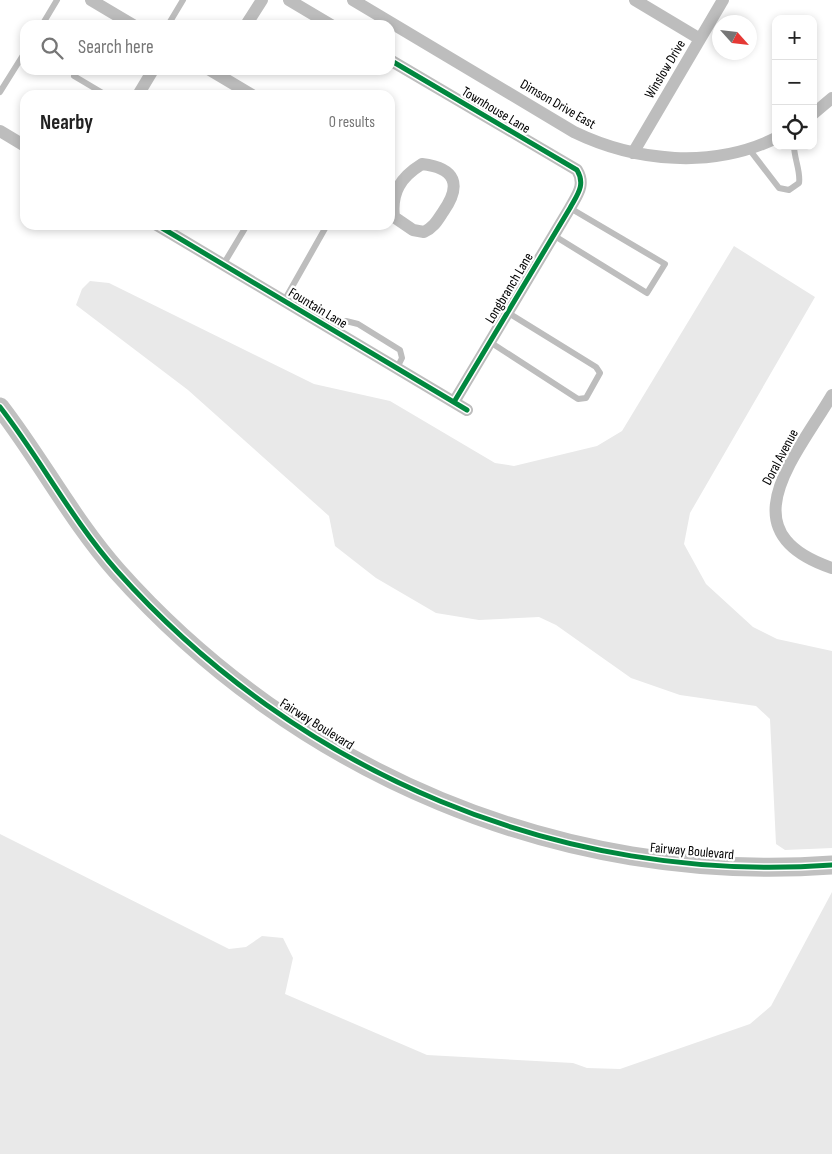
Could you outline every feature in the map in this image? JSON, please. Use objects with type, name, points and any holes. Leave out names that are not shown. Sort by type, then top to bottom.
[{"type":"street","points":[[91,0],[125,20]]},
{"type":"street","points":[[249,20],[262,0]]},
{"type":"street","points":[[289,0],[323,20]]},
{"type":"street","name":"Dimson Drive East","points":[[353,0],[386,20]]},
{"type":"street","points":[[634,0],[700,39]]},
{"type":"street","name":"Winslow Drive","points":[[633,153],[724,0]]},
{"type":"street","name":"Dimson Drive East","points":[[395,25],[574,132],[603,145],[633,153],[683,159],[726,155],[749,149],[772,139]]},
{"type":"street","name":"Townhouse Lane","points":[[395,63],[577,170],[582,177],[582,185]]},
{"type":"street","points":[[141,90],[150,75]]},
{"type":"street","points":[[221,75],[244,90]]},
{"type":"street","points":[[817,111],[832,98]]},
{"type":"street","points":[[0,131],[20,143]]},
{"type":"street","points":[[395,180],[422,164],[435,166],[447,173],[453,180],[455,192],[433,228],[424,232],[413,230],[395,218]]},
{"type":"street","name":"Longbranch Lane","points":[[454,402],[582,185]]},
{"type":"street","name":"Fountain Lane","points":[[165,230],[467,410]]},
{"type":"street","name":"Doral Avenue","points":[[832,395],[783,477],[775,502],[778,527],[792,548],[813,562],[832,568]]},
{"type":"street","name":"Fairway Boulevard","points":[[0,407],[78,520],[127,581],[208,660],[235,682],[302,730],[333,749],[449,804],[498,823],[572,844],[642,858],[699,865],[793,867],[832,865]]},
{"type":"lane","points":[[45,20],[57,0]]},
{"type":"lane","points":[[171,20],[183,0]]},
{"type":"lane","points":[[0,92],[20,60]]},
{"type":"lane","points":[[74,76],[98,90]]},
{"type":"lane","points":[[749,149],[778,188],[789,190],[798,184],[800,179],[794,158],[794,150]]},
{"type":"lane","points":[[553,235],[647,293],[666,264],[570,208]]},
{"type":"lane","points":[[223,264],[244,230]]},
{"type":"lane","points":[[284,301],[324,230]]},
{"type":"lane","points":[[490,342],[578,399],[586,398],[600,373],[596,367],[507,312]]},
{"type":"lane","points":[[336,332],[346,321],[358,324],[400,350],[402,358],[397,368]]},
{"type":"shaded area","points":[[734,246],[815,297],[690,513],[684,544],[706,584],[753,627],[777,639],[832,651],[832,848],[785,850],[776,844],[770,719],[756,706],[680,695],[631,678],[556,625],[539,617],[479,620],[436,613],[376,578],[335,546],[329,516],[188,390],[76,305],[82,289],[90,281],[109,283],[314,384],[390,401],[495,463],[514,466],[597,446],[622,431]]},
{"type":"shaded area","points":[[0,834],[229,949],[246,947],[262,936],[283,938],[293,958],[285,994],[427,1055],[573,1063],[587,1068],[620,1069],[750,1024],[771,1006],[832,892],[832,1154],[0,1154]]},
{"type":"cycle path","points":[[395,63],[577,170],[581,180],[580,190],[570,208],[454,402]]},
{"type":"cycle path","points":[[165,230],[467,410]]},
{"type":"cycle path","points":[[0,407],[71,511],[117,571],[188,642],[267,705],[351,758],[440,801],[534,834],[631,856],[731,866],[832,865]]}]
